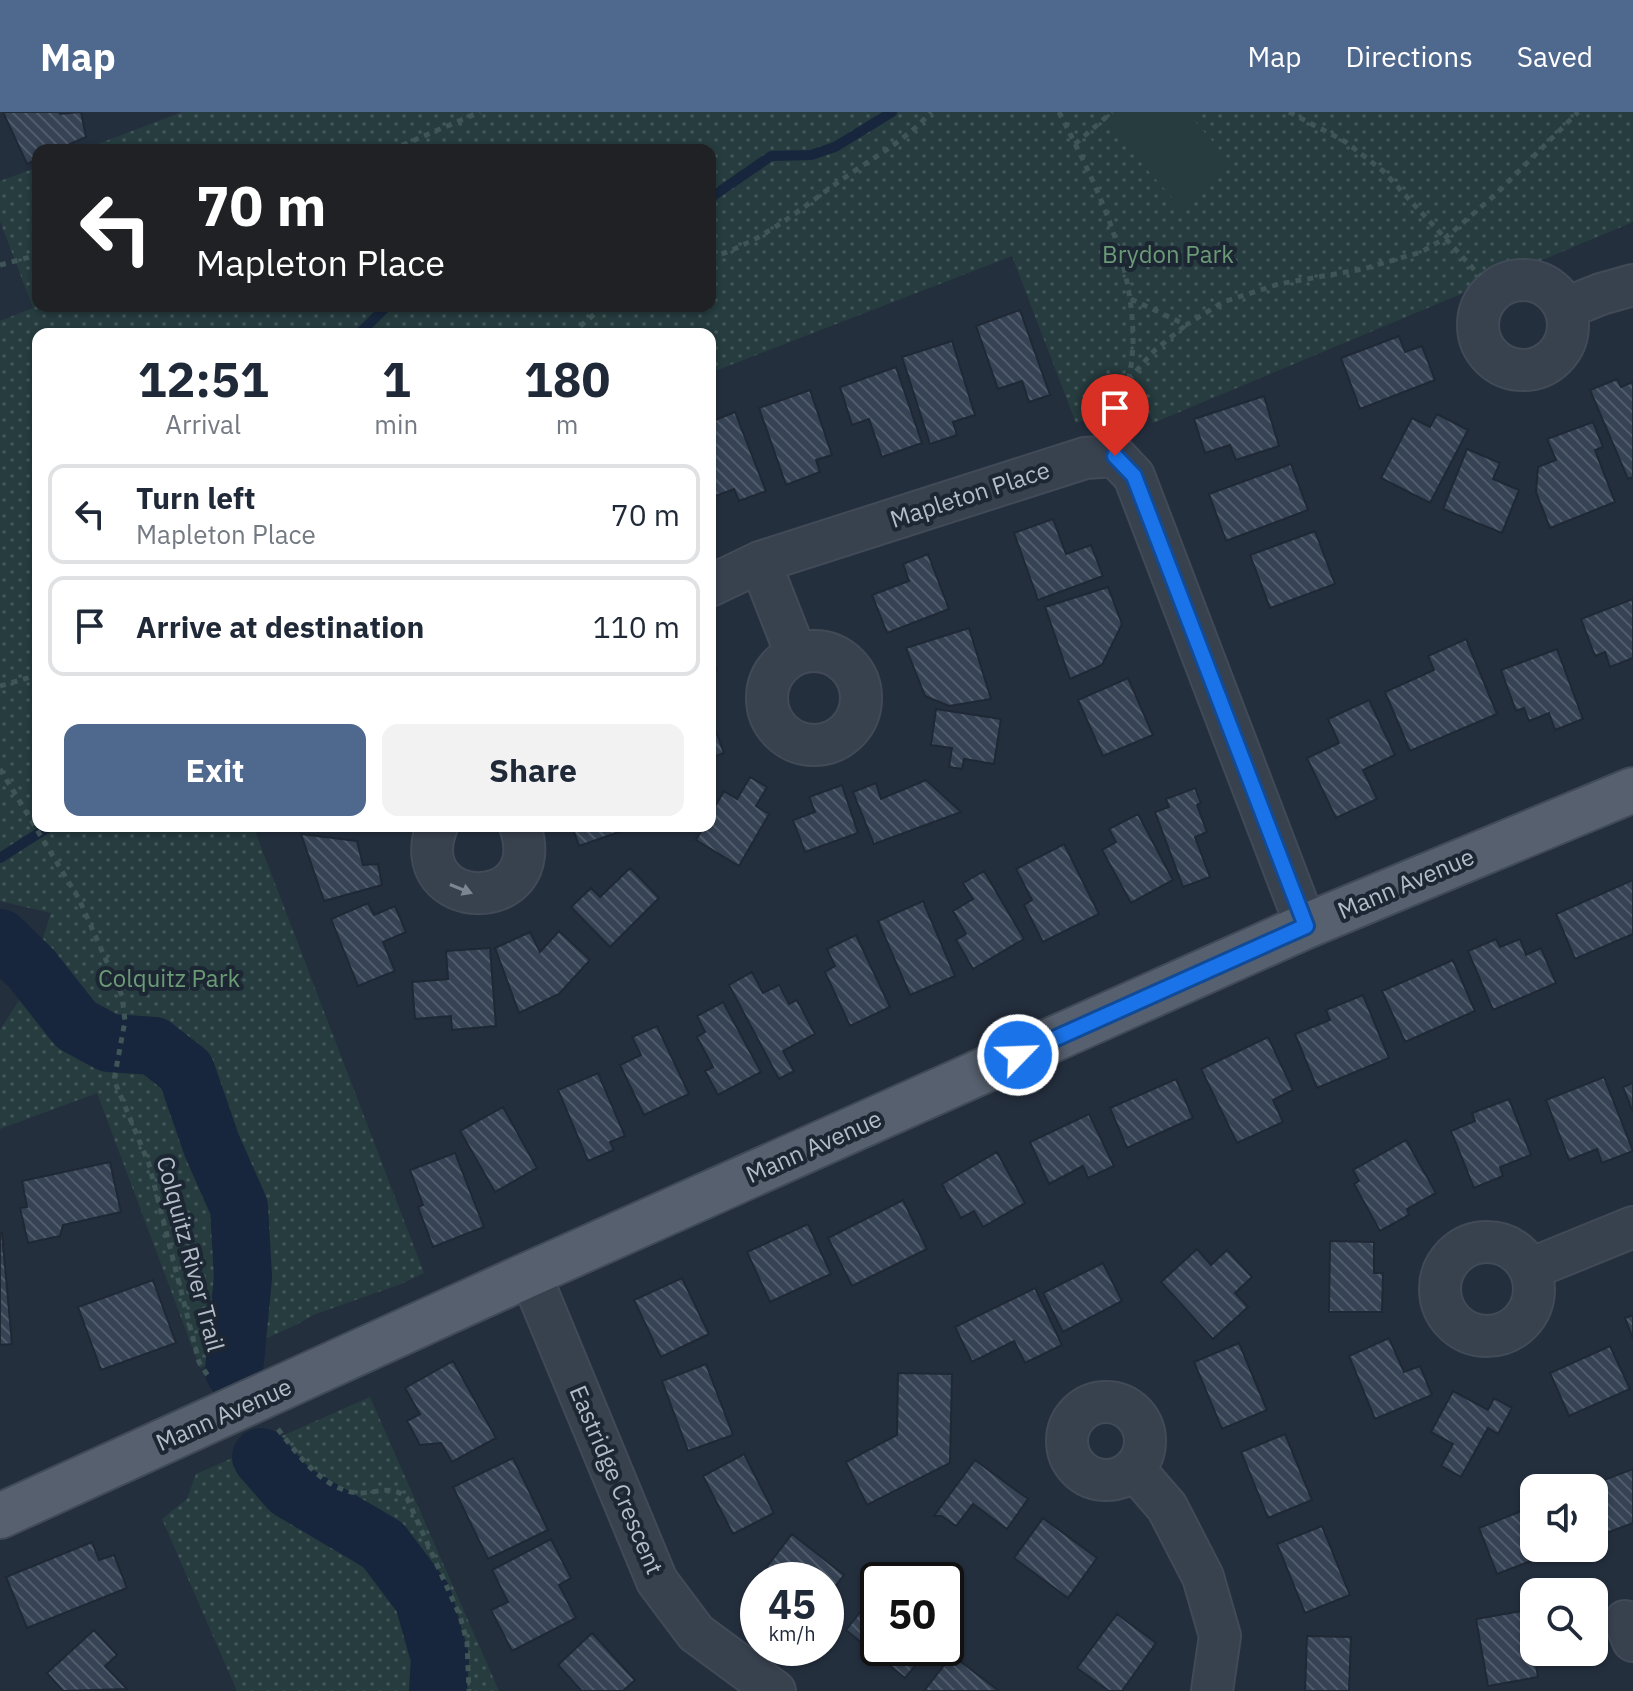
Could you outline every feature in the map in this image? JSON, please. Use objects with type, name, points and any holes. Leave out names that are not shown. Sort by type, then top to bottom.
[{"type":"main road","name":"Mann Avenue","points":[[0,1516],[1306,926],[1633,790]]},
{"type":"street","points":[[1526,278],[1543,283],[1557,293],[1566,308],[1568,333],[1558,355],[1545,365],[1529,370],[1513,369],[1491,357],[1479,336],[1478,319],[1483,303],[1493,290],[1508,281],[1526,278]]},
{"type":"street","points":[[1566,308],[1633,285]]},
{"type":"street","points":[[1115,456],[1134,476],[1306,926]]},
{"type":"street","name":"Mapleton Place","points":[[716,583],[760,562],[1085,458],[1115,456]]},
{"type":"street","points":[[760,562],[796,654]]},
{"type":"street","points":[[435,832],[432,856],[438,872],[448,884],[462,892],[479,895],[501,888],[519,872],[525,856],[522,832]]},
{"type":"street","points":[[1530,1269],[1633,1227]]},
{"type":"street","name":"Eastridge Crescent","points":[[530,1274],[657,1581],[696,1633],[775,1691]]},
{"type":"street","points":[[1134,1469],[1167,1507],[1203,1577],[1220,1636],[1212,1691]]},
{"type":"path","points":[[405,144],[480,112]]},
{"type":"path","points":[[716,256],[739,249],[780,226],[907,136],[931,112]]},
{"type":"path","points":[[1059,112],[1109,221],[1131,299],[1133,342],[1115,456]]},
{"type":"path","points":[[1075,144],[1112,112]]},
{"type":"path","points":[[1289,112],[1346,142],[1383,171],[1493,290]]},
{"type":"path","points":[[1128,380],[1155,350],[1186,325],[1223,302],[1279,284],[1363,269],[1421,252],[1444,239],[1495,195],[1578,112]]},
{"type":"path","points":[[0,265],[32,257]]},
{"type":"path","points":[[1131,299],[1186,325]]},
{"type":"path","points":[[578,328],[597,312]]},
{"type":"path","points":[[0,686],[32,677]]},
{"type":"path","name":"Colquitz River Trail","points":[[0,769],[32,822]]},
{"type":"path","name":"Colquitz River Trail","points":[[38,832],[79,899],[122,996],[125,1021],[114,1080],[149,1164],[199,1362],[214,1384],[259,1430],[278,1429],[298,1456],[339,1488],[359,1493],[378,1489],[399,1491],[407,1498],[460,1616],[467,1642],[469,1691]]},
{"type":"green space","name":"Colquitz Park","points":[[182,112],[1633,112],[1633,222],[1153,423],[1143,398],[1076,423],[1012,256],[716,371],[716,328],[32,328],[32,832],[255,832],[424,1273],[313,1315],[200,1368],[97,1093],[0,1129],[0,1030],[27,988],[51,913],[0,901],[0,321],[32,308],[32,312],[716,312],[716,144],[98,144]]},
{"type":"green space","points":[[1125,112],[1187,112],[1232,164],[1181,208],[1109,126]]},
{"type":"green space","name":"Colquitz Park","points":[[32,169],[32,305],[0,221],[0,181]]},
{"type":"green space","points":[[370,1397],[499,1691],[237,1691],[162,1519],[187,1499],[196,1474]]},
{"type":"building","points":[[3,112],[81,112],[86,137],[70,144],[32,144],[32,162],[27,164]]},
{"type":"building","points":[[1020,310],[1050,395],[1029,402],[1022,381],[998,389],[976,326]]},
{"type":"building","points":[[1399,336],[1405,352],[1422,346],[1435,380],[1360,409],[1341,358]]},
{"type":"building","points":[[952,341],[975,415],[953,422],[957,435],[930,444],[902,357]]},
{"type":"building","points":[[896,367],[922,443],[882,457],[869,419],[852,425],[840,387]]},
{"type":"building","points":[[1617,379],[1621,387],[1633,382],[1633,477],[1628,479],[1590,390]]},
{"type":"building","points":[[810,390],[832,455],[816,460],[820,472],[786,485],[759,408]]},
{"type":"building","points":[[1264,396],[1279,446],[1236,460],[1230,445],[1205,453],[1194,419]]},
{"type":"building","points":[[735,412],[766,491],[739,501],[734,489],[716,496],[716,420]]},
{"type":"building","points":[[1437,414],[1468,430],[1430,503],[1381,478],[1412,418],[1430,427]]},
{"type":"building","points":[[1593,422],[1603,447],[1595,450],[1615,502],[1550,528],[1536,492],[1538,467],[1556,460],[1547,439]]},
{"type":"building","points":[[1467,449],[1500,463],[1493,479],[1519,490],[1502,533],[1443,509]]},
{"type":"building","points":[[1291,464],[1308,510],[1226,541],[1209,494]]},
{"type":"building","points":[[1053,519],[1066,554],[1091,545],[1103,576],[1038,600],[1014,533]]},
{"type":"building","points":[[1315,531],[1335,584],[1270,608],[1250,555]]},
{"type":"building","points":[[928,554],[949,609],[887,633],[872,595],[909,581],[903,564]]},
{"type":"building","points":[[1108,587],[1122,624],[1102,665],[1070,679],[1045,607]]},
{"type":"building","points":[[1633,599],[1633,658],[1610,667],[1605,652],[1595,656],[1581,619]]},
{"type":"building","points":[[969,628],[991,699],[949,706],[925,696],[906,648]]},
{"type":"building","points":[[1466,639],[1497,714],[1410,751],[1385,692],[1434,670],[1428,656]]},
{"type":"building","points":[[1557,649],[1583,719],[1555,730],[1549,713],[1529,721],[1524,708],[1516,711],[1501,670]]},
{"type":"building","points":[[1128,678],[1153,735],[1103,756],[1078,700]]},
{"type":"building","points":[[1369,700],[1395,755],[1363,770],[1377,799],[1336,818],[1307,758],[1339,743],[1328,719]]},
{"type":"building","points":[[936,709],[1001,719],[994,764],[964,759],[962,769],[949,767],[952,748],[931,745]]},
{"type":"building","points":[[716,731],[724,753],[716,756]]},
{"type":"building","points":[[750,777],[767,787],[756,806],[769,814],[739,866],[696,840],[701,832],[716,832],[716,805],[724,791],[737,799]]},
{"type":"building","points":[[926,780],[961,812],[874,844],[853,792],[876,783],[881,799]]},
{"type":"building","points":[[842,785],[858,833],[805,852],[793,820],[815,812],[809,797]]},
{"type":"building","points":[[1195,788],[1201,803],[1197,805],[1207,832],[1195,837],[1210,877],[1183,887],[1155,812],[1169,807],[1166,799]]},
{"type":"building","points":[[1138,814],[1173,880],[1131,903],[1102,850],[1116,842],[1109,829]]},
{"type":"building","points":[[574,832],[619,832],[579,846]]},
{"type":"building","points":[[301,834],[357,841],[363,865],[378,864],[382,885],[324,901]]},
{"type":"building","points":[[1064,844],[1099,914],[1043,942],[1024,905],[1032,900],[1016,869]]},
{"type":"building","points":[[630,868],[659,898],[610,947],[571,907],[591,888],[600,897]]},
{"type":"building","points":[[984,871],[1024,939],[973,969],[956,940],[966,934],[953,911],[973,899],[963,883]]},
{"type":"building","points":[[1633,880],[1633,934],[1575,959],[1556,914]]},
{"type":"building","points":[[923,901],[955,976],[910,995],[878,921]]},
{"type":"building","points":[[368,903],[374,915],[395,906],[406,932],[383,942],[395,971],[358,986],[331,919]]},
{"type":"building","points":[[559,931],[590,960],[559,994],[519,1013],[495,948],[530,932],[540,952]]},
{"type":"building","points":[[856,935],[890,1007],[850,1026],[825,972],[835,966],[827,949]]},
{"type":"building","points":[[1496,939],[1500,947],[1520,939],[1526,955],[1541,948],[1556,983],[1493,1010],[1468,951]]},
{"type":"building","points":[[490,948],[496,1026],[452,1030],[451,1016],[415,1019],[412,982],[448,979],[446,951]]},
{"type":"building","points":[[1453,960],[1475,1011],[1405,1042],[1382,991]]},
{"type":"building","points":[[752,972],[763,993],[779,985],[789,1004],[797,1000],[815,1034],[783,1051],[794,1071],[779,1079],[729,985]]},
{"type":"building","points":[[1363,995],[1389,1058],[1317,1088],[1295,1034],[1330,1020],[1326,1010]]},
{"type":"building","points":[[723,1002],[761,1072],[718,1095],[705,1071],[713,1067],[697,1037],[705,1032],[697,1016]]},
{"type":"building","points":[[657,1026],[689,1094],[644,1115],[620,1065],[641,1055],[632,1037]]},
{"type":"building","points":[[1268,1037],[1293,1090],[1273,1100],[1283,1122],[1237,1143],[1201,1069]]},
{"type":"building","points":[[598,1073],[625,1136],[610,1142],[614,1150],[588,1161],[558,1090]]},
{"type":"building","points":[[1604,1077],[1633,1151],[1602,1163],[1597,1149],[1569,1160],[1546,1100]]},
{"type":"building","points":[[1176,1079],[1193,1118],[1127,1148],[1110,1108]]},
{"type":"building","points":[[1633,1083],[1633,1112],[1623,1087]]},
{"type":"building","points":[[1509,1099],[1531,1155],[1500,1167],[1503,1176],[1474,1188],[1451,1131],[1475,1121],[1472,1113]]},
{"type":"building","points":[[503,1107],[537,1168],[495,1192],[460,1131]]},
{"type":"building","points":[[1089,1114],[1114,1166],[1088,1178],[1083,1166],[1049,1184],[1030,1142]]},
{"type":"building","points":[[1406,1140],[1436,1193],[1407,1209],[1409,1215],[1380,1231],[1354,1184],[1359,1181],[1353,1170]]},
{"type":"building","points":[[997,1152],[1025,1203],[983,1227],[974,1211],[961,1218],[942,1184]]},
{"type":"building","points":[[455,1153],[484,1227],[433,1247],[418,1207],[423,1205],[410,1170]]},
{"type":"building","points":[[110,1162],[121,1212],[63,1225],[60,1236],[28,1243],[20,1208],[27,1207],[22,1181]]},
{"type":"building","points":[[903,1200],[927,1249],[852,1286],[828,1238]]},
{"type":"building","points":[[808,1224],[831,1274],[770,1302],[747,1252]]},
{"type":"building","points":[[0,1233],[12,1344],[0,1345]]},
{"type":"building","points":[[1330,1241],[1374,1242],[1374,1273],[1383,1273],[1382,1312],[1329,1312]]},
{"type":"building","points":[[1197,1249],[1211,1265],[1227,1250],[1252,1277],[1235,1293],[1248,1307],[1213,1339],[1161,1282]]},
{"type":"building","points":[[1103,1263],[1122,1301],[1063,1332],[1043,1293]]},
{"type":"building","points":[[682,1278],[709,1334],[661,1357],[634,1300]]},
{"type":"building","points":[[153,1280],[176,1343],[101,1370],[78,1307]]},
{"type":"building","points":[[1035,1288],[1062,1345],[1025,1363],[1014,1341],[972,1362],[955,1327]]},
{"type":"building","points":[[1633,1315],[1633,1339],[1625,1318]]},
{"type":"building","points":[[1389,1338],[1404,1372],[1420,1366],[1432,1395],[1375,1419],[1349,1356]]},
{"type":"building","points":[[1239,1343],[1267,1410],[1222,1429],[1194,1362]]},
{"type":"building","points":[[1610,1346],[1630,1389],[1569,1416],[1550,1373]]},
{"type":"building","points":[[453,1361],[496,1438],[452,1462],[441,1443],[420,1445],[407,1421],[420,1414],[405,1388]]},
{"type":"building","points":[[706,1364],[733,1435],[688,1451],[662,1381]]},
{"type":"building","points":[[898,1373],[952,1374],[950,1463],[867,1505],[846,1462],[897,1435]]},
{"type":"building","points":[[1453,1391],[1488,1410],[1494,1398],[1512,1408],[1498,1434],[1488,1428],[1461,1477],[1441,1466],[1453,1444],[1431,1432]]},
{"type":"building","points":[[1285,1434],[1312,1500],[1268,1518],[1241,1452]]},
{"type":"building","points":[[744,1454],[774,1513],[733,1534],[703,1476]]},
{"type":"building","points":[[513,1458],[548,1530],[488,1559],[453,1487]]},
{"type":"building","points":[[975,1460],[1028,1499],[1007,1529],[973,1504],[956,1526],[942,1516],[934,1516]]},
{"type":"building","points":[[1633,1469],[1633,1523],[1608,1532],[1608,1478]]},
{"type":"building","points":[[1520,1512],[1520,1562],[1528,1562],[1497,1574],[1479,1528]]},
{"type":"building","points":[[1043,1518],[1097,1558],[1068,1598],[1014,1558]]},
{"type":"building","points":[[1322,1526],[1350,1595],[1305,1613],[1277,1544]]},
{"type":"building","points":[[792,1534],[828,1562],[771,1562]]},
{"type":"building","points":[[551,1539],[571,1578],[559,1585],[576,1618],[512,1651],[491,1610],[508,1602],[492,1570]]},
{"type":"building","points":[[92,1542],[99,1560],[114,1555],[127,1588],[27,1628],[6,1577]]},
{"type":"building","points":[[1520,1611],[1520,1666],[1536,1666],[1538,1677],[1488,1686],[1476,1619]]},
{"type":"building","points":[[860,1612],[860,1641],[846,1630]]},
{"type":"building","points":[[1117,1614],[1156,1643],[1122,1691],[1109,1691],[1077,1668]]},
{"type":"building","points":[[94,1630],[117,1655],[105,1666],[127,1689],[63,1691],[47,1673]]},
{"type":"building","points":[[592,1633],[635,1680],[623,1691],[582,1691],[558,1665]]},
{"type":"building","points":[[1307,1636],[1351,1637],[1349,1691],[1305,1691]]},
{"type":"building","points":[[964,1664],[999,1691],[924,1691],[943,1666]]},
{"type":"building","points":[[890,1666],[915,1666],[905,1678]]},
{"type":"waterway","points":[[716,194],[771,156],[811,155],[835,147],[892,112]]},
{"type":"waterway","points":[[365,328],[381,312]]},
{"type":"waterway","points":[[0,858],[41,832]]},
{"type":"waterway","points":[[0,938],[31,968],[76,1025],[109,1043],[154,1046],[186,1071],[212,1146],[239,1207],[243,1277],[234,1371]]},
{"type":"waterway","points":[[261,1457],[290,1490],[383,1545],[423,1598],[440,1658],[438,1691]]},
{"type":"route","points":[[1018,1055],[1306,926],[1134,476],[1115,456]]},
{"type":"park label","name":"Brydon Park","points":[[1168,255]]}]
